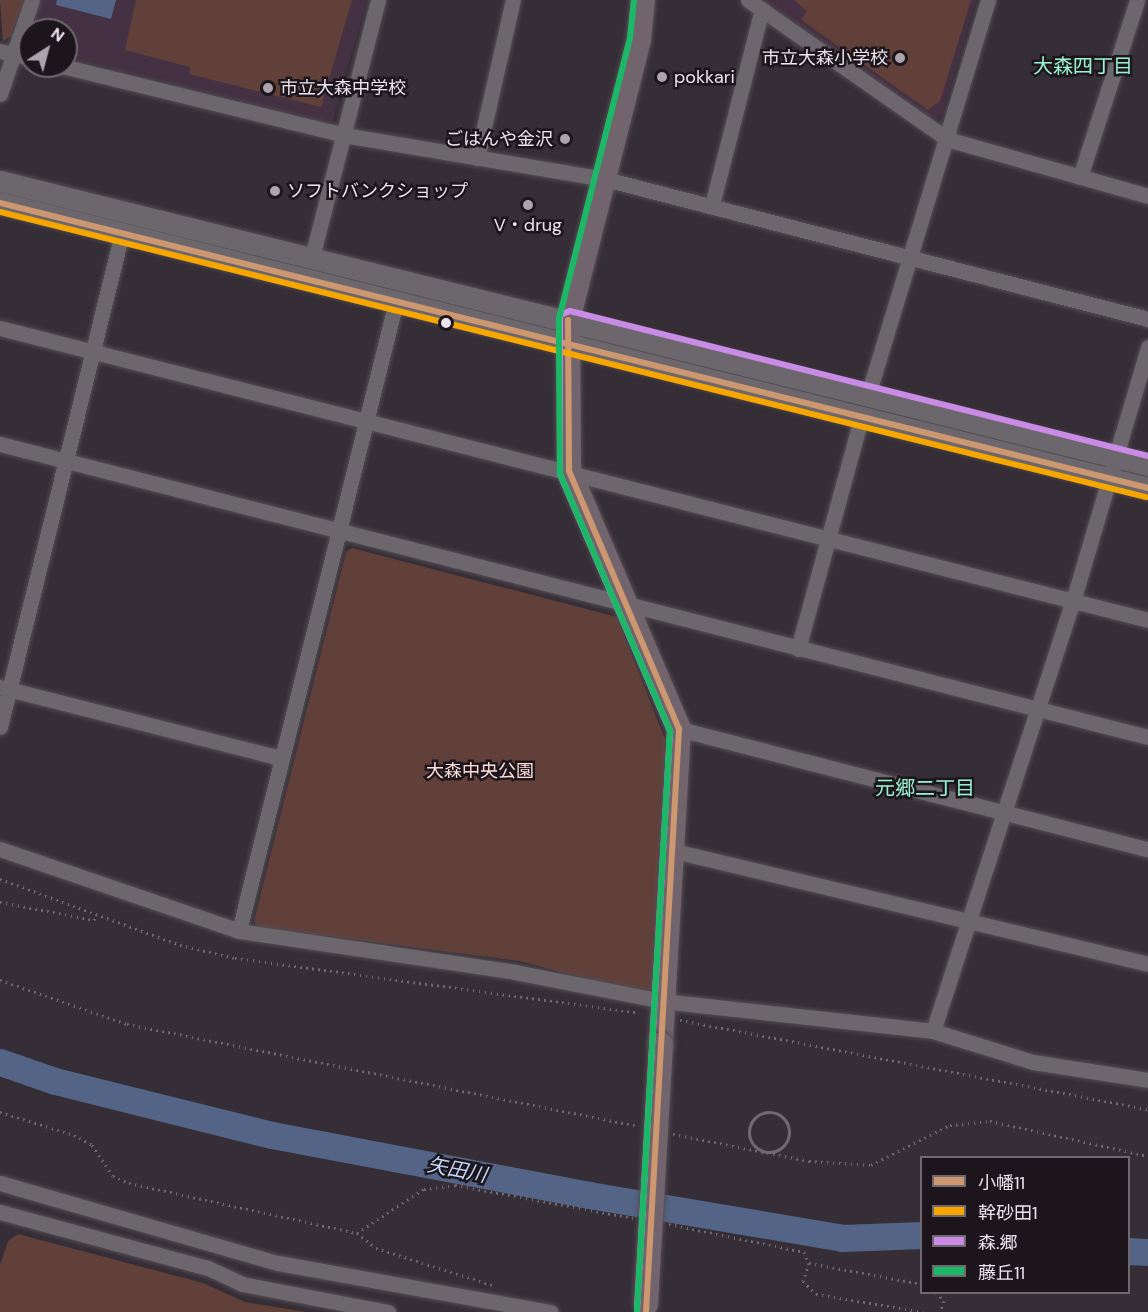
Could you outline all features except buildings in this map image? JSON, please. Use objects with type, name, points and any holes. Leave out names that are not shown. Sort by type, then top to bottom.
[{"type":"main road","points":[[643,0],[639,40],[568,331],[569,471],[623,606],[679,729],[670,850],[646,1308]]},
{"type":"street","points":[[0,94],[7,52],[32,0]]},
{"type":"street","points":[[312,257],[378,0]]},
{"type":"street","points":[[477,158],[513,0]]},
{"type":"street","points":[[748,0],[947,139],[1148,196]]},
{"type":"street","points":[[798,649],[827,537],[906,259],[947,139],[988,0]]},
{"type":"street","points":[[1080,177],[1137,0]]},
{"type":"street","points":[[712,205],[762,9]]},
{"type":"street","points":[[78,70],[344,135],[605,179],[712,205],[906,259],[1148,319]]},
{"type":"street","points":[[0,181],[312,257],[568,331],[1113,468],[1148,488]]},
{"type":"street","points":[[0,203],[396,302],[568,331]]},
{"type":"street","points":[[0,727],[4,688],[68,460],[122,233]]},
{"type":"street","points":[[239,932],[396,302]]},
{"type":"street","points":[[0,328],[1148,620]]},
{"type":"street","points":[[933,1031],[1000,815],[1073,601],[1148,347]]},
{"type":"street","points":[[0,444],[623,606],[1148,736]]},
{"type":"street","points":[[1113,468],[1148,465]]},
{"type":"street","points":[[4,688],[281,758]]},
{"type":"street","points":[[679,729],[1000,815],[1148,849]]},
{"type":"street","points":[[0,849],[239,932],[515,972],[663,1009],[933,1031],[1033,1062],[1148,1080]]},
{"type":"street","points":[[670,850],[1148,964]]},
{"type":"street","points":[[0,1183],[299,1268],[551,1312]]},
{"type":"street","points":[[1,1217],[207,1268],[242,1284],[388,1312]]},
{"type":"path","points":[[0,879],[180,945],[235,958],[663,1009],[1148,1109]]},
{"type":"path","points":[[0,902],[94,920],[96,915]]},
{"type":"path","points":[[0,980],[71,1007],[194,1039],[642,1127]]},
{"type":"path","points":[[767,1111],[786,1122],[789,1131],[781,1149],[770,1153],[749,1136],[757,1116],[767,1111]]},
{"type":"path","points":[[0,1112],[83,1140],[113,1176],[129,1184],[357,1233],[376,1248],[497,1287]]},
{"type":"path","points":[[665,1132],[770,1153],[871,1165],[950,1125],[990,1121],[1148,1156]]},
{"type":"path","points":[[357,1233],[424,1189],[456,1185],[637,1218]]},
{"type":"path","points":[[659,1222],[804,1252],[809,1263],[803,1281],[816,1294],[922,1312]]},
{"type":"path","points":[[809,1263],[920,1284]]},
{"type":"path","points":[[937,1294],[944,1301],[940,1312]]},
{"type":"shaded area","name":"市立大森中学校","points":[[41,0],[367,0],[332,123],[78,60],[78,18],[35,18]]},
{"type":"shaded area","name":"市立大森小学校","points":[[760,0],[976,0],[942,115],[930,121]]},
{"type":"green space","points":[[0,0],[24,0],[11,36],[3,41]]},
{"type":"green space","name":"市立大森中学校","points":[[136,0],[352,0],[321,107],[189,74],[190,67],[125,50]]},
{"type":"green space","name":"市立大森小学校","points":[[794,0],[971,0],[940,101],[928,110],[801,20],[807,11]]},
{"type":"green space","name":"大森中央公園","points":[[352,548],[617,617],[666,742],[653,992],[647,995],[519,961],[257,927],[254,921],[346,552]]},
{"type":"green space","points":[[18,1234],[203,1283],[245,1302],[306,1312],[0,1312],[0,1265],[8,1241]]},
{"type":"water","points":[[57,0],[116,0],[111,19],[56,5]]},
{"type":"waterway","name":"矢田川","points":[[0,1062],[55,1081],[272,1135],[589,1195],[842,1238],[920,1235]]},
{"type":"waterway","name":"矢田川","points":[[1130,1251],[1148,1252]]},
{"type":"transit line","name":"藤丘11","points":[[634,0],[630,38],[559,318],[559,343],[560,474],[670,731],[637,1311]]},
{"type":"transit line","name":"小幡11","points":[[0,203],[1148,488]]},
{"type":"transit line","name":"幹砂田1","points":[[0,212],[1146,497]]},
{"type":"transit line","name":"森.郷","points":[[637,1311],[670,731],[560,474],[560,315],[570,311],[1148,456]]},
{"type":"transit line","name":"小幡11","points":[[568,320],[569,471],[679,729],[646,1312]]},
{"type":"place","name":"市立大森小学校","points":[[900,58]]},
{"type":"place","name":"pokkari","points":[[662,77]]},
{"type":"place","name":"市立大森中学校","points":[[268,88]]},
{"type":"place","name":"ごはんや金沢","points":[[565,139]]},
{"type":"place","name":"ソフトバンクショップ","points":[[275,191]]},
{"type":"place","name":"V・drug","points":[[528,205]]},
{"type":"district","name":"大森四丁目","points":[[1083,66]]},
{"type":"district","name":"元郷二丁目","points":[[925,788]]}]
